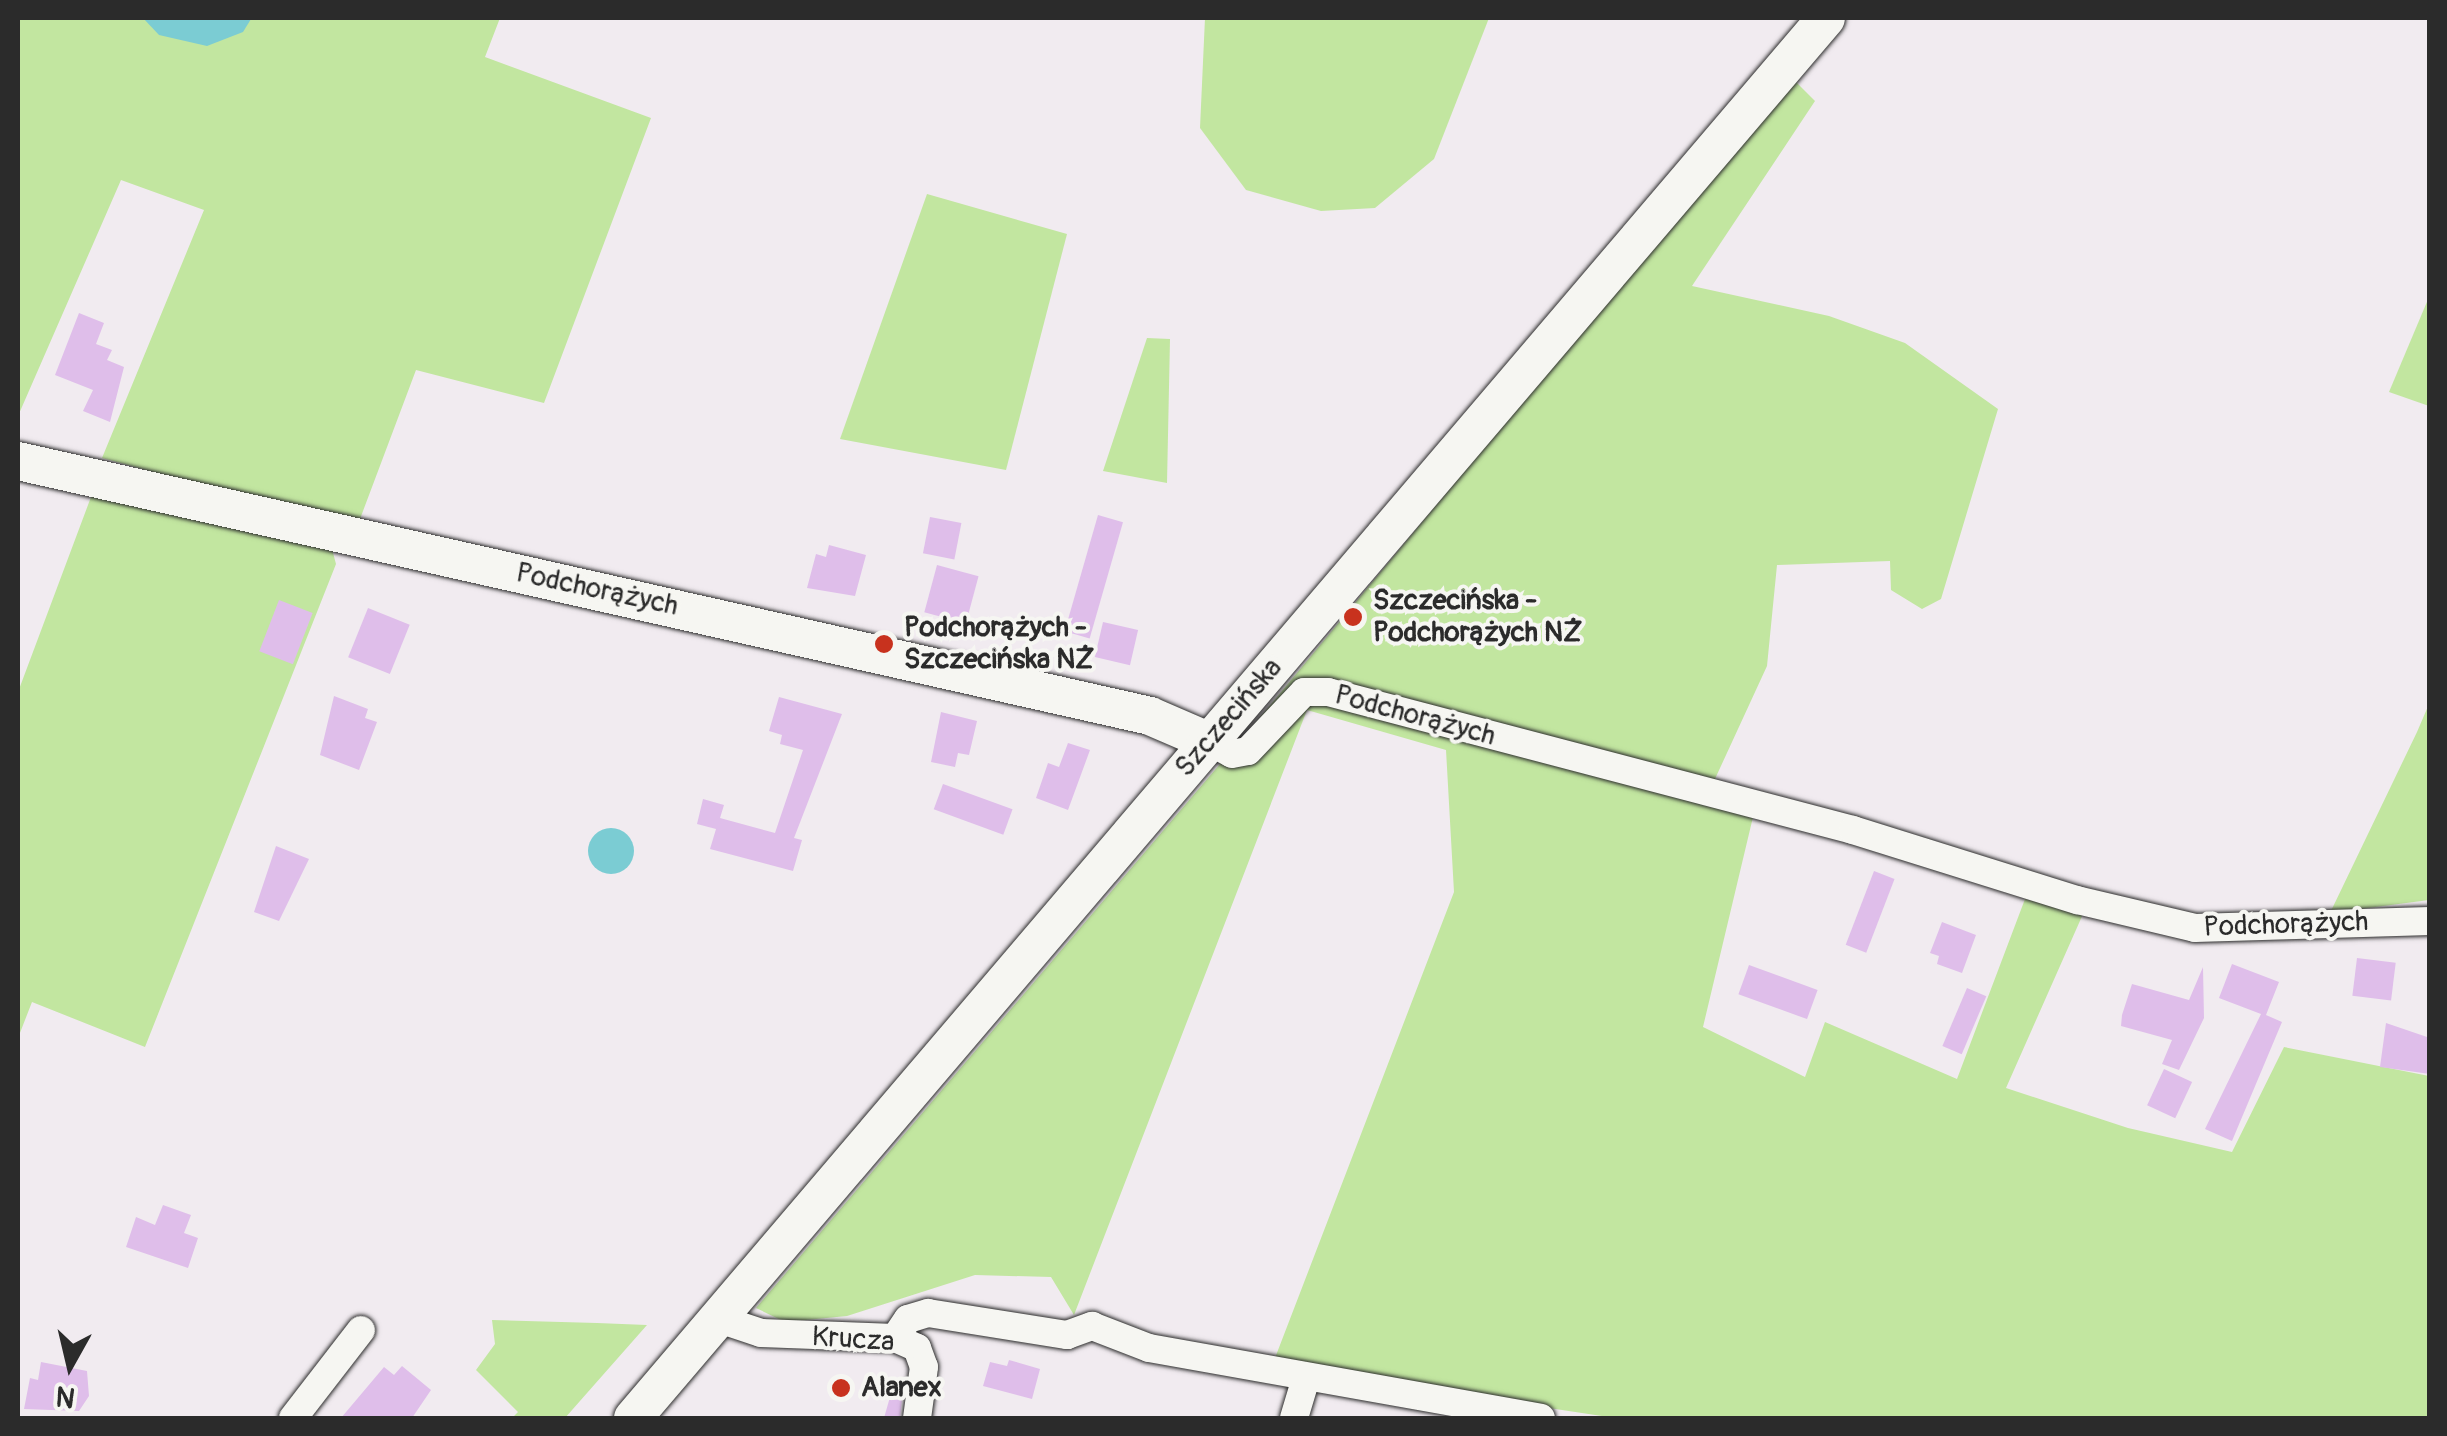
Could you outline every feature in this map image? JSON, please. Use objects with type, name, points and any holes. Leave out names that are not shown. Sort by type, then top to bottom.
[{"type":"main road","name":"Szczecińska","points":[[633,1418],[1826,18]]},
{"type":"main road","name":"Podchorążych","points":[[18,461],[1131,712],[1208,742]]},
{"type":"street","name":"Podchorążych","points":[[1208,742],[1232,754],[1248,751],[1304,692],[1328,692],[1853,830],[2077,900],[2196,928],[2430,920]]},
{"type":"street","points":[[895,1338],[908,1320],[928,1313],[1068,1334],[1092,1326],[1148,1348],[1541,1418]]},
{"type":"street","name":"Krucza","points":[[718,1319],[761,1333],[895,1338],[917,1348],[924,1366],[916,1418]]},
{"type":"street","points":[[293,1418],[361,1330]]},
{"type":"street","points":[[1294,1418],[1306,1378]]},
{"type":"green space","points":[[18,18],[500,18],[485,57],[651,118],[544,403],[416,370],[357,527],[102,458],[204,210],[121,180],[18,416]]},
{"type":"green space","points":[[1205,18],[1489,18],[1434,159],[1375,208],[1321,211],[1246,190],[1200,128]]},
{"type":"green space","points":[[1791,77],[1815,101],[1692,286],[1829,316],[1905,343],[1998,409],[1941,599],[1922,609],[1891,590],[1890,561],[1777,565],[1767,666],[1703,805],[1753,817],[1703,1027],[1805,1077],[1825,1022],[1957,1079],[2025,899],[2083,914],[2006,1088],[2128,1128],[2232,1152],[2284,1047],[2429,1076],[2429,1418],[1615,1418],[1390,1384],[1275,1358],[1454,892],[1446,750],[1307,710],[1074,1315],[1051,1277],[975,1275],[847,1316],[785,1322],[756,1308],[1272,703]]},
{"type":"green space","points":[[927,194],[1067,234],[1006,470],[840,439]]},
{"type":"green space","points":[[2429,297],[2429,406],[2389,392]]},
{"type":"green space","points":[[1147,338],[1170,339],[1167,483],[1103,471]]},
{"type":"green space","points":[[94,489],[332,549],[336,564],[145,1047],[32,1002],[18,1038],[18,692]]},
{"type":"green space","points":[[2429,704],[2429,900],[2330,913],[2417,732]]},
{"type":"green space","points":[[492,1320],[647,1325],[565,1418],[512,1418],[518,1412],[476,1370],[495,1344]]},
{"type":"water","points":[[143,18],[251,19],[243,32],[207,46],[159,35]]},
{"type":"water","points":[[611,828],[627,835],[634,851],[627,867],[611,874],[595,867],[588,851],[595,835]]},
{"type":"building","points":[[79,313],[104,323],[96,344],[112,350],[107,360],[124,367],[110,422],[83,411],[93,390],[55,375]]},
{"type":"building","points":[[1098,515],[1123,522],[1090,638],[1065,631]]},
{"type":"building","points":[[930,517],[961,523],[954,559],[923,553]]},
{"type":"building","points":[[829,545],[866,555],[855,596],[807,588],[816,554],[826,557]]},
{"type":"building","points":[[937,565],[979,576],[966,623],[924,612]]},
{"type":"building","points":[[279,600],[313,613],[293,664],[259,651]]},
{"type":"building","points":[[368,608],[410,625],[390,674],[348,657]]},
{"type":"building","points":[[1103,622],[1138,630],[1130,665],[1095,657]]},
{"type":"building","points":[[334,696],[368,709],[365,718],[377,722],[359,770],[320,755]]},
{"type":"building","points":[[779,697],[842,714],[794,838],[802,840],[793,871],[710,849],[716,829],[697,824],[703,799],[724,805],[720,818],[775,833],[803,750],[780,744],[782,735],[769,731]]},
{"type":"building","points":[[941,712],[977,721],[969,755],[958,753],[955,767],[931,762]]},
{"type":"building","points":[[1068,743],[1090,750],[1068,810],[1036,798],[1048,763],[1059,767]]},
{"type":"building","points":[[943,784],[1013,809],[1003,835],[934,809]]},
{"type":"building","points":[[276,846],[309,859],[279,921],[254,912]]},
{"type":"building","points":[[1874,871],[1895,879],[1866,953],[1846,945]]},
{"type":"building","points":[[1942,922],[1976,935],[1962,973],[1937,964],[1939,956],[1930,953]]},
{"type":"building","points":[[2357,958],[2396,963],[2391,1000],[2352,996]]},
{"type":"building","points":[[2232,964],[2279,982],[2266,1015],[2282,1022],[2232,1141],[2205,1129],[2261,1014],[2219,998]]},
{"type":"building","points":[[1749,965],[1818,990],[1807,1019],[1738,994]]},
{"type":"building","points":[[2203,967],[2204,1018],[2179,1070],[2162,1064],[2172,1040],[2121,1026],[2122,1015],[2132,984],[2189,1000]]},
{"type":"building","points":[[1967,988],[1986,996],[1962,1054],[1942,1046]]},
{"type":"building","points":[[2386,1023],[2430,1038],[2430,1074],[2380,1067]]},
{"type":"building","points":[[2164,1069],[2192,1082],[2175,1118],[2147,1105]]},
{"type":"building","points":[[163,1205],[191,1215],[184,1233],[198,1238],[188,1268],[126,1247],[136,1217],[155,1225]]},
{"type":"building","points":[[1009,1360],[1040,1369],[1032,1399],[983,1386],[990,1362],[1007,1366]]},
{"type":"building","points":[[41,1362],[87,1371],[89,1396],[79,1411],[24,1409],[30,1378],[38,1380]]},
{"type":"building","points":[[402,1366],[431,1390],[412,1418],[341,1418],[384,1367],[394,1375]]},
{"type":"building","points":[[890,1397],[902,1400],[900,1418],[884,1418]]},
{"type":"place","name":"Szczecińska - Podchorążych NŻ","points":[[1353,617]]},
{"type":"place","name":"Podchorążych - Szczecińska NŻ","points":[[884,644]]},
{"type":"place","name":"Alanex","points":[[841,1388]]}]
